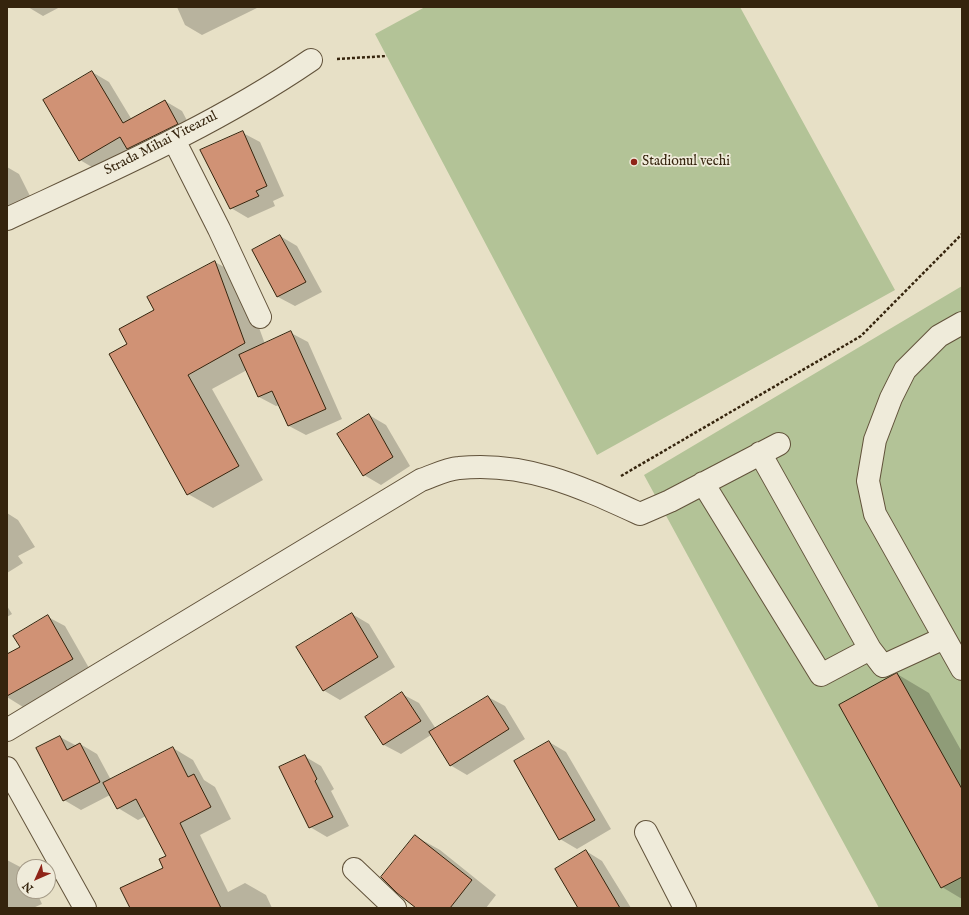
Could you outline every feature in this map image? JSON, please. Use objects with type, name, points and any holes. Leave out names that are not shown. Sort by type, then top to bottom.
[{"type":"street","name":"Strada Mihai Viteazul","points":[[7,220],[174,140],[277,84],[311,60]]},
{"type":"street","points":[[174,140],[219,229],[260,317]]},
{"type":"street","points":[[962,323],[939,336],[905,370],[891,398],[875,440],[868,481],[875,514],[962,669]]},
{"type":"street","points":[[7,730],[421,480],[457,468],[497,466],[542,474],[593,492],[640,514],[703,484],[779,444]]},
{"type":"street","points":[[760,454],[870,649],[883,666],[944,638]]},
{"type":"street","points":[[703,484],[821,675],[870,649]]},
{"type":"street","points":[[7,768],[85,908]]},
{"type":"street","points":[[646,832],[685,908]]},
{"type":"street","points":[[354,868],[395,908]]},
{"type":"path","points":[[311,60],[387,56]]},
{"type":"path","points":[[593,492],[861,336],[962,234]]},
{"type":"green space","name":"Stadionul vechi","points":[[425,7],[740,7],[895,290],[597,455],[375,34]]},
{"type":"green space","points":[[962,286],[962,908],[879,908],[644,475]]},
{"type":"building","points":[[92,71],[123,123],[165,100],[178,124],[127,149],[120,137],[79,161],[43,100]]},
{"type":"building","points":[[243,131],[267,186],[256,191],[259,196],[230,209],[200,150]]},
{"type":"building","points":[[280,235],[306,282],[277,297],[252,250]]},
{"type":"building","points":[[215,261],[245,343],[188,375],[239,466],[187,495],[109,354],[127,344],[119,329],[154,310],[147,297]]},
{"type":"building","points":[[291,331],[326,409],[288,426],[272,391],[258,397],[239,355]]},
{"type":"building","points":[[369,414],[393,457],[363,476],[337,434]]},
{"type":"building","points":[[352,613],[378,657],[323,691],[296,647]]},
{"type":"building","points":[[48,615],[73,659],[7,696],[7,654],[20,647],[13,636]]},
{"type":"building","points":[[897,673],[962,789],[962,877],[941,888],[839,705]]},
{"type":"building","points":[[402,692],[421,721],[383,745],[365,717]]},
{"type":"building","points":[[488,696],[509,729],[450,766],[429,732]]},
{"type":"building","points":[[60,736],[67,750],[80,743],[100,782],[63,801],[36,748]]},
{"type":"building","points":[[549,741],[595,820],[559,840],[514,761]]},
{"type":"building","points":[[173,747],[188,777],[194,774],[211,807],[180,823],[221,908],[130,908],[120,888],[163,868],[159,859],[166,856],[136,799],[117,809],[103,783]]},
{"type":"building","points":[[305,755],[317,779],[315,781],[333,817],[309,828],[279,767]]},
{"type":"building","points":[[415,835],[472,880],[450,908],[416,908],[397,893],[381,877]]},
{"type":"building","points":[[586,850],[620,908],[578,908],[555,869]]},
{"type":"place","name":"Stadionul vechi","points":[[634,162]]}]
